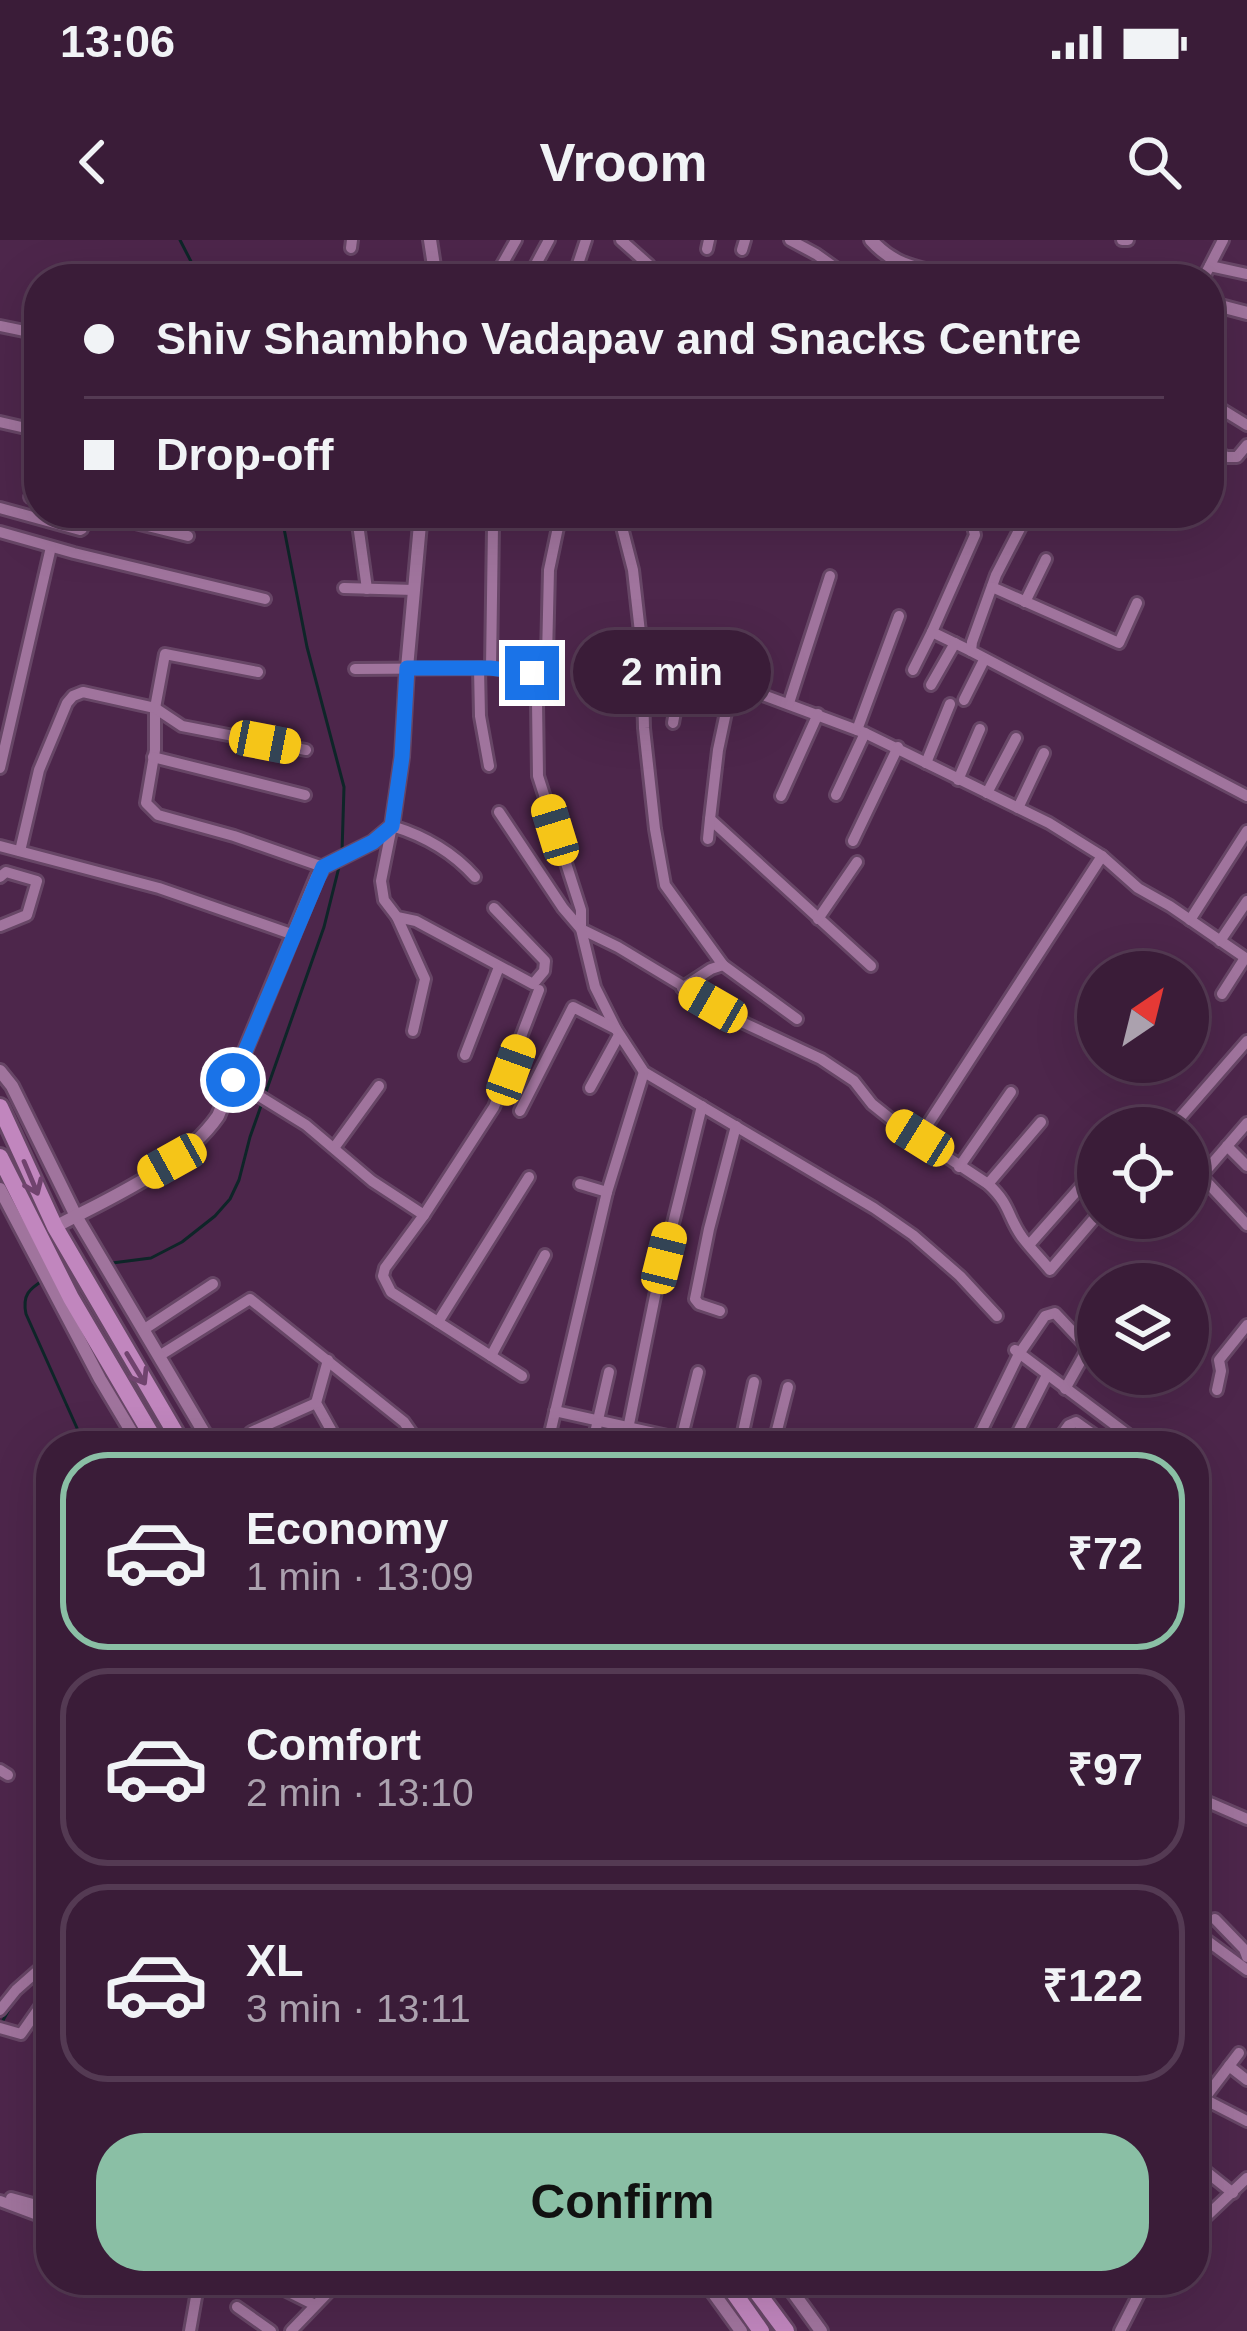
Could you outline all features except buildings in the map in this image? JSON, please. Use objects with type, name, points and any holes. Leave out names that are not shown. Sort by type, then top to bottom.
[{"type":"highway","points":[[0,1107],[65,1247],[174,1431]]},
{"type":"highway","points":[[0,1157],[28,1230],[67,1302],[149,1431]]},
{"type":"highway","points":[[736,2295],[761,2331]]},
{"type":"highway","points":[[759,2295],[786,2331]]},
{"type":"street","points":[[621,240],[648,264]]},
{"type":"street","points":[[790,240],[830,264]]},
{"type":"street","points":[[872,240],[901,264]]},
{"type":"street","points":[[154,528],[188,536]]},
{"type":"street","points":[[359,528],[367,589]]},
{"type":"street","points":[[412,1031],[425,979],[397,917],[384,900],[381,881],[402,757],[420,528]]},
{"type":"street","points":[[489,766],[480,716],[494,528]]},
{"type":"street","points":[[558,528],[549,570],[547,657],[537,701],[538,776],[581,910],[595,987],[618,1032],[644,1072],[874,1208],[960,1276],[997,1316]]},
{"type":"street","points":[[624,528],[633,570],[644,728],[665,885],[723,965],[797,1019]]},
{"type":"street","points":[[914,670],[975,535],[973,528]]},
{"type":"street","points":[[971,651],[992,587],[1021,528]]},
{"type":"street","points":[[0,532],[265,599]]},
{"type":"street","points":[[0,768],[51,547]]},
{"type":"street","points":[[1025,602],[1046,559]]},
{"type":"street","points":[[789,703],[830,576]]},
{"type":"street","points":[[992,587],[1120,643],[1137,604]]},
{"type":"street","points":[[344,588],[414,590]]},
{"type":"street","points":[[836,795],[899,616]]},
{"type":"street","points":[[932,632],[1247,796]]},
{"type":"street","points":[[931,685],[955,643]]},
{"type":"street","points":[[642,650],[861,731],[1049,823],[1246,958],[1222,994]]},
{"type":"street","points":[[258,672],[165,654],[146,803],[152,811],[327,865]]},
{"type":"street","points":[[964,700],[984,660]]},
{"type":"street","points":[[673,723],[683,667]]},
{"type":"street","points":[[355,669],[485,668],[544,673]]},
{"type":"street","points":[[708,839],[718,750],[732,684]]},
{"type":"street","points":[[20,850],[39,770],[68,703],[83,692],[155,708],[182,726],[306,750]]},
{"type":"street","points":[[926,763],[950,704]]},
{"type":"street","points":[[781,796],[818,714]]},
{"type":"street","points":[[958,780],[980,729]]},
{"type":"street","points":[[987,793],[1016,738]]},
{"type":"street","points":[[853,841],[898,748]]},
{"type":"street","points":[[1018,808],[1044,753]]},
{"type":"street","points":[[153,757],[305,795]]},
{"type":"street","points":[[500,812],[581,929],[854,1081],[897,1124],[1001,1196],[1019,1233],[1050,1270],[1077,1238]]},
{"type":"street","points":[[710,819],[871,966]]},
{"type":"street","points":[[55,1228],[80,1222],[190,1149],[218,1116],[327,865],[373,842],[392,826]]},
{"type":"street","points":[[392,826],[450,853],[475,877]]},
{"type":"street","points":[[1190,920],[1247,831]]},
{"type":"street","points":[[0,846],[159,888],[294,935]]},
{"type":"street","points":[[920,1138],[1102,856]]},
{"type":"street","points":[[818,919],[857,862]]},
{"type":"street","points":[[0,877],[6,872],[37,881],[27,914],[0,926]]},
{"type":"street","points":[[1220,941],[1247,902]]},
{"type":"street","points":[[397,917],[416,920],[533,985],[545,961],[494,908]]},
{"type":"street","points":[[682,988],[723,965]]},
{"type":"street","points":[[465,1055],[500,967]]},
{"type":"street","points":[[522,1376],[391,1292],[383,1276],[494,1108],[539,990]]},
{"type":"street","points":[[520,1111],[573,1007],[618,1032]]},
{"type":"street","points":[[590,1088],[618,1032]]},
{"type":"street","points":[[1189,1107],[1247,1041]]},
{"type":"street","points":[[0,1071],[80,1222],[203,1431]]},
{"type":"street","points":[[550,1431],[607,1192],[644,1072]]},
{"type":"street","points":[[233,1080],[306,1125],[373,1181],[424,1215]]},
{"type":"street","points":[[334,1148],[379,1086]]},
{"type":"street","points":[[959,1168],[1011,1092]]},
{"type":"street","points":[[628,1429],[702,1106]]},
{"type":"street","points":[[988,1184],[1041,1122]]},
{"type":"street","points":[[1247,1123],[1205,1170],[1204,1180],[1247,1225]]},
{"type":"street","points":[[720,1311],[695,1299],[736,1126]]},
{"type":"street","points":[[1227,1146],[1247,1166]]},
{"type":"street","points":[[438,1322],[529,1177]]},
{"type":"street","points":[[580,1184],[607,1192]]},
{"type":"street","points":[[0,1189],[28,1230]]},
{"type":"street","points":[[1030,1245],[1077,1190]]},
{"type":"street","points":[[491,1356],[545,1256]]},
{"type":"street","points":[[143,1330],[213,1284]]},
{"type":"street","points":[[159,1356],[250,1299],[410,1431]]},
{"type":"street","points":[[67,1302],[100,1379],[131,1431]]},
{"type":"street","points":[[981,1431],[1017,1352],[1045,1316],[1055,1313],[1088,1348],[1065,1389]]},
{"type":"street","points":[[1217,1390],[1220,1360],[1247,1325]]},
{"type":"street","points":[[1017,1352],[1123,1431]]},
{"type":"street","points":[[328,1360],[316,1403],[332,1431]]},
{"type":"street","points":[[596,1431],[609,1372]]},
{"type":"street","points":[[683,1431],[698,1372]]},
{"type":"street","points":[[1019,1431],[1047,1375]]},
{"type":"street","points":[[743,1431],[754,1382]]},
{"type":"street","points":[[777,1431],[788,1387]]},
{"type":"street","points":[[253,1431],[316,1403]]},
{"type":"street","points":[[555,1411],[635,1431]]},
{"type":"street","points":[[1066,1431],[1073,1423],[1089,1431],[1101,1414]]},
{"type":"street","points":[[1209,1803],[1247,1819]]},
{"type":"street","points":[[1215,1919],[1247,1958]]},
{"type":"street","points":[[1209,1941],[1247,1970]]},
{"type":"street","points":[[0,2011],[36,1972]]},
{"type":"street","points":[[6,2030],[21,2034],[36,2012]]},
{"type":"street","points":[[1209,2092],[1239,2053]]},
{"type":"street","points":[[1229,2066],[1247,2080]]},
{"type":"street","points":[[1209,2102],[1247,2121]]},
{"type":"street","points":[[1209,2174],[1233,2193]]},
{"type":"street","points":[[1209,2213],[1247,2178]]},
{"type":"street","points":[[1,2201],[11,2198],[36,2205]]},
{"type":"street","points":[[1,2201],[36,2214]]},
{"type":"street","points":[[190,2331],[196,2295]]},
{"type":"street","points":[[294,2295],[315,2306]]},
{"type":"street","points":[[291,2331],[326,2295]]},
{"type":"street","points":[[713,2295],[734,2328]]},
{"type":"street","points":[[795,2295],[821,2331]]},
{"type":"street","points":[[1120,2331],[1138,2295]]},
{"type":"street","points":[[237,2308],[271,2331]]},
{"type":"waterway","points":[[180,240],[192,264]]},
{"type":"waterway","points":[[284,528],[307,647],[344,787],[342,852]]},
{"type":"waterway","points":[[112,1263],[151,1258],[182,1242],[230,1199],[324,927],[339,867]]},
{"type":"waterway","points":[[45,1279],[28,1293],[26,1314],[78,1431]]},
{"type":"waterway","points":[[1,2024],[26,1987]]},
{"type":"route","points":[[233,1080],[323,867],[373,842],[392,826],[407,668],[532,673]]}]
